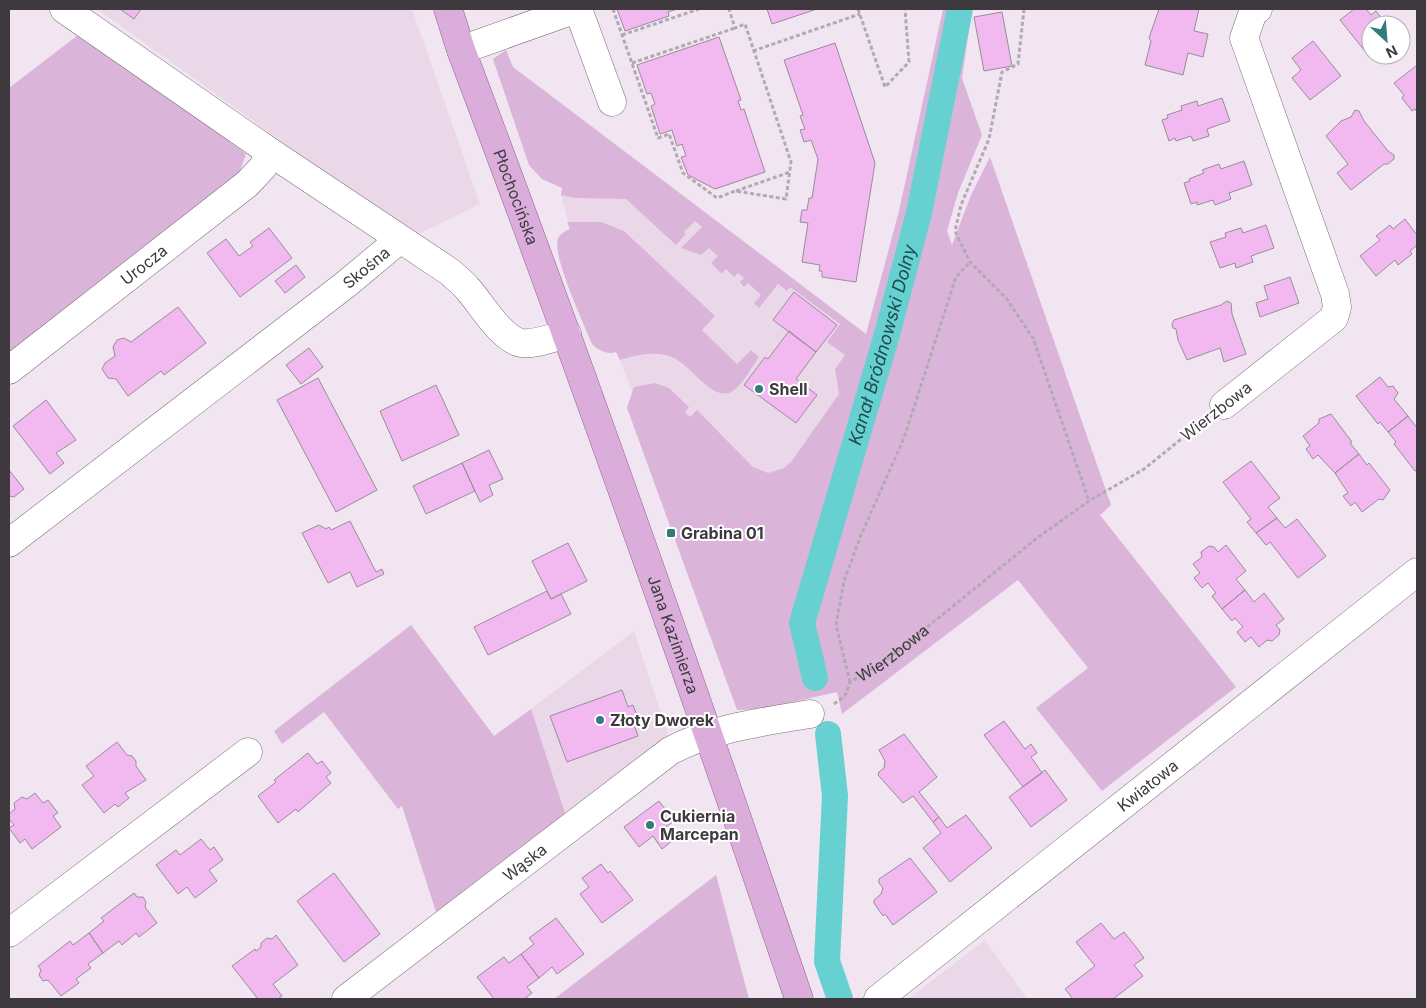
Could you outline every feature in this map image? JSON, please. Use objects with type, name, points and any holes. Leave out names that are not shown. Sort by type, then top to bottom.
[{"type":"main road","name":"Płochocińska","points":[[448,9],[461,50],[584,384]]},
{"type":"main road","name":"Jana Kazimierza","points":[[584,384],[708,734],[799,999]]},
{"type":"street","name":"Skośna","points":[[9,542],[345,285],[399,240],[64,9]]},
{"type":"street","points":[[461,50],[577,9],[612,102]]},
{"type":"street","name":"Wierzbowa","points":[[1224,405],[1334,318],[1337,307],[1244,38],[1253,12],[1258,9]]},
{"type":"street","name":"Urocza","points":[[9,370],[247,184],[263,167],[270,152]]},
{"type":"street","points":[[399,240],[460,282],[494,323],[512,340],[522,343],[533,342],[567,334]]},
{"type":"street","name":"Kwiatowa","points":[[878,999],[1417,572]]},
{"type":"street","points":[[708,734],[810,714]]},
{"type":"street","name":"Wąska","points":[[346,999],[670,751],[708,734]]},
{"type":"street","points":[[9,933],[248,752]]},
{"type":"path","points":[[613,9],[658,138],[669,134],[683,173],[717,198],[790,172]]},
{"type":"path","points":[[622,35],[699,9]]},
{"type":"path","points":[[729,9],[735,28]]},
{"type":"path","points":[[858,9],[885,87],[909,62],[905,9]]},
{"type":"path","points":[[1024,9],[1018,64],[1002,72],[989,139],[961,205],[955,231],[970,262],[1006,298],[1033,338],[1089,502]]},
{"type":"path","points":[[754,51],[860,14]]},
{"type":"path","points":[[632,63],[745,24],[791,162],[786,199],[735,191]]},
{"type":"path","points":[[850,682],[836,625],[844,581],[861,535],[904,438],[956,277],[970,262]]},
{"type":"path","name":"Wierzbowa","points":[[840,702],[845,696],[850,682],[884,662],[1037,538],[1089,502],[1144,468],[1224,405]]},
{"type":"shaded area","points":[[97,9],[412,9],[480,204],[414,236]]},
{"type":"shaded area","points":[[943,9],[972,9],[962,78],[982,135],[958,193],[947,231],[952,245],[971,195],[990,157],[1111,505],[1100,515],[1236,687],[1102,791],[1036,708],[1088,668],[1018,580],[842,714],[837,692],[762,709],[737,710],[627,408],[634,387],[655,383],[669,388],[689,407],[685,412],[690,417],[697,410],[753,467],[768,473],[784,468],[791,462],[839,394],[835,369],[845,355],[827,342],[840,324],[790,287],[787,291],[778,284],[759,308],[754,303],[761,295],[748,283],[744,287],[740,282],[744,278],[738,273],[734,277],[726,269],[722,274],[711,263],[718,256],[709,248],[701,255],[681,248],[702,227],[695,221],[684,232],[686,234],[676,245],[626,199],[576,198],[561,195],[562,188],[542,179],[529,165],[493,59],[506,50],[513,67],[866,334],[899,211]]},
{"type":"shaded area","points":[[82,32],[246,154],[238,177],[9,357],[9,88]]},
{"type":"shaded area","points":[[506,50],[513,67],[866,334],[808,536],[627,408],[632,391],[620,360],[616,352],[602,351],[592,344],[559,260],[557,240],[559,236],[570,228],[561,195],[563,188],[542,179],[529,165],[493,59]]},
{"type":"shaded area","points":[[567,222],[601,222],[624,231],[715,316],[702,330],[737,364],[751,350],[759,357],[737,388],[725,393],[717,392],[677,360],[669,356],[644,354],[620,360],[616,352],[609,353],[603,351],[592,344],[564,274],[557,248],[560,236],[570,229]]},
{"type":"shaded area","points":[[411,625],[494,736],[531,709],[566,816],[437,915],[402,806],[398,809],[324,712],[282,744],[274,731]]},
{"type":"shaded area","points":[[634,631],[669,737],[566,816],[531,709]]},
{"type":"shaded area","points":[[716,875],[749,999],[554,999]]},
{"type":"shaded area","points":[[985,940],[1027,999],[908,999]]},
{"type":"building","points":[[120,9],[141,9],[134,19]]},
{"type":"building","points":[[617,9],[677,9],[668,12],[669,16],[625,31]]},
{"type":"building","points":[[767,9],[817,9],[772,24]]},
{"type":"building","points":[[1159,9],[1199,9],[1194,31],[1208,34],[1203,57],[1188,53],[1183,75],[1145,65],[1151,41],[1149,38]]},
{"type":"building","points":[[1354,9],[1366,9],[1371,15],[1361,15],[1361,46],[1340,20]]},
{"type":"building","points":[[1376,11],[1379,15],[1371,15]]},
{"type":"building","points":[[1002,12],[1012,66],[984,71],[974,17]]},
{"type":"building","points":[[719,37],[741,100],[738,101],[741,110],[744,109],[765,172],[715,189],[688,175],[681,157],[686,156],[682,144],[677,146],[672,130],[660,134],[651,106],[655,104],[651,93],[647,94],[637,65]]},
{"type":"building","points":[[1313,41],[1341,76],[1310,100],[1292,78],[1301,70],[1292,58]]},
{"type":"building","points":[[835,43],[875,163],[856,282],[822,277],[822,271],[819,271],[820,265],[802,262],[808,223],[800,222],[802,210],[807,210],[809,198],[812,198],[818,159],[811,140],[804,142],[800,130],[805,129],[800,116],[803,115],[784,60]]},
{"type":"building","points":[[1416,66],[1417,112],[1415,109],[1412,111],[1402,98],[1404,95],[1394,83]]},
{"type":"building","points":[[1222,98],[1230,121],[1207,129],[1209,136],[1193,141],[1191,136],[1176,141],[1175,138],[1169,141],[1162,120],[1168,118],[1167,115],[1182,110],[1181,106],[1197,101],[1198,106]]},
{"type":"building","points":[[1355,110],[1359,111],[1364,121],[1388,151],[1394,155],[1394,159],[1388,164],[1384,164],[1351,190],[1337,173],[1348,164],[1326,136],[1341,121],[1351,117]]},
{"type":"building","points":[[1244,161],[1252,185],[1229,193],[1231,199],[1215,205],[1213,200],[1197,205],[1197,202],[1191,204],[1184,183],[1204,173],[1202,170],[1219,164],[1221,169]]},
{"type":"building","points":[[1405,219],[1417,235],[1417,245],[1410,251],[1412,254],[1398,265],[1395,260],[1376,276],[1360,256],[1380,240],[1376,236],[1390,225],[1393,229]]},
{"type":"building","points":[[1266,225],[1274,248],[1251,256],[1253,262],[1236,268],[1235,263],[1220,268],[1210,242],[1226,237],[1225,233],[1241,228],[1243,233]]},
{"type":"building","points":[[269,228],[292,258],[240,297],[207,253],[226,239],[239,256],[253,246],[250,242]]},
{"type":"building","points":[[296,265],[305,277],[285,293],[275,281]]},
{"type":"building","points":[[1290,277],[1299,303],[1260,317],[1256,303],[1268,299],[1264,286]]},
{"type":"building","points":[[794,292],[837,325],[816,352],[773,320]]},
{"type":"building","points":[[1227,301],[1231,303],[1232,314],[1246,354],[1224,362],[1220,348],[1187,360],[1178,340],[1176,329],[1173,328],[1174,320],[1221,305]]},
{"type":"building","points":[[178,307],[206,343],[164,375],[161,371],[128,396],[116,379],[108,378],[102,369],[105,363],[115,356],[113,347],[117,340],[124,338],[131,342]]},
{"type":"building","points":[[789,331],[816,352],[796,379],[817,395],[796,423],[744,385],[765,357],[768,359]]},
{"type":"building","points":[[309,348],[323,367],[301,384],[286,365]]},
{"type":"building","points":[[1380,377],[1388,387],[1393,386],[1398,393],[1394,399],[1408,416],[1388,432],[1380,422],[1378,424],[1356,396]]},
{"type":"building","points":[[318,378],[377,490],[336,512],[277,400]]},
{"type":"building","points":[[436,385],[459,435],[402,461],[380,411]]},
{"type":"building","points":[[46,400],[76,440],[56,453],[64,463],[50,474],[13,426]]},
{"type":"building","points":[[1331,414],[1359,454],[1335,473],[1318,455],[1313,459],[1306,449],[1310,446],[1303,436],[1319,423],[1319,419]]},
{"type":"building","points":[[1408,416],[1417,428],[1417,470],[1415,471],[1394,444],[1396,442],[1388,432]]},
{"type":"building","points":[[489,450],[503,479],[489,485],[493,495],[480,502],[462,463]]},
{"type":"building","points":[[1359,454],[1367,465],[1369,463],[1390,490],[1383,500],[1379,499],[1362,512],[1355,502],[1351,506],[1343,496],[1348,493],[1335,473]]},
{"type":"building","points":[[1251,461],[1280,498],[1268,507],[1277,518],[1256,533],[1247,522],[1251,519],[1223,482]]},
{"type":"building","points":[[462,463],[475,491],[426,514],[413,486]]},
{"type":"building","points":[[9,470],[24,489],[14,497],[9,496]]},
{"type":"building","points":[[1277,518],[1285,528],[1297,519],[1326,556],[1298,578],[1270,542],[1266,545],[1256,533]]},
{"type":"building","points":[[350,521],[376,572],[382,569],[384,574],[357,587],[350,572],[328,583],[302,533],[319,525],[326,529],[329,527],[331,530]]},
{"type":"building","points":[[568,543],[587,581],[551,599],[532,561]]},
{"type":"building","points":[[1226,545],[1246,571],[1236,579],[1245,590],[1222,609],[1212,596],[1216,593],[1208,583],[1202,588],[1194,578],[1200,573],[1193,564],[1202,557],[1201,552],[1209,546],[1214,547],[1218,552]]},
{"type":"building","points":[[1245,590],[1254,602],[1264,593],[1284,619],[1276,625],[1280,630],[1279,635],[1272,641],[1267,640],[1259,647],[1251,637],[1245,642],[1237,632],[1243,627],[1235,618],[1232,621],[1222,609]]},
{"type":"building","points":[[547,591],[551,599],[561,594],[571,614],[488,655],[474,627]]},
{"type":"building","points":[[622,690],[628,707],[633,705],[638,718],[632,720],[638,736],[567,762],[550,716]]},
{"type":"building","points":[[1004,721],[1025,749],[1031,744],[1037,753],[1031,757],[1042,773],[1023,787],[984,735]]},
{"type":"building","points":[[904,734],[937,777],[919,792],[939,817],[933,822],[913,796],[903,803],[878,775],[884,768],[885,761],[879,750]]},
{"type":"building","points":[[117,742],[127,755],[132,756],[136,761],[136,766],[146,780],[125,793],[129,798],[118,807],[115,804],[104,813],[82,785],[94,776],[86,766]]},
{"type":"building","points":[[308,753],[317,764],[322,761],[331,773],[326,777],[331,783],[298,812],[296,809],[278,823],[258,796],[276,782],[274,780]]},
{"type":"building","points":[[1045,770],[1067,800],[1031,827],[1009,797]]},
{"type":"building","points":[[35,793],[43,803],[48,800],[58,813],[53,816],[61,827],[32,849],[25,839],[20,843],[9,828],[14,825],[9,819],[9,814],[15,809],[14,803],[22,797],[27,799]]},
{"type":"building","points":[[659,801],[674,821],[663,829],[672,841],[662,849],[653,836],[639,847],[624,827]]},
{"type":"building","points":[[966,815],[992,848],[950,882],[923,848],[941,833],[933,822],[939,817],[947,828]]},
{"type":"building","points":[[201,839],[210,850],[214,847],[223,860],[209,870],[217,881],[195,898],[187,887],[178,894],[156,865],[176,850],[180,855]]},
{"type":"building","points":[[910,858],[937,892],[893,925],[885,914],[883,916],[874,903],[874,900],[881,894],[883,888],[879,883],[879,879]]},
{"type":"building","points":[[601,864],[608,873],[610,871],[633,900],[602,923],[580,894],[589,887],[582,878]]},
{"type":"building","points":[[334,873],[380,934],[344,962],[297,901]]},
{"type":"building","points":[[134,893],[137,897],[143,897],[146,902],[145,907],[157,923],[139,937],[136,933],[122,945],[119,941],[103,953],[89,933],[104,921],[101,918]]},
{"type":"building","points":[[556,918],[584,954],[557,974],[552,967],[539,978],[521,954],[534,944],[529,938]]},
{"type":"building","points":[[1101,923],[1114,939],[1124,932],[1136,947],[1144,958],[1134,965],[1143,976],[1113,999],[1073,999],[1065,989],[1095,966],[1076,942]]},
{"type":"building","points":[[89,933],[103,953],[88,964],[91,968],[76,979],[79,983],[61,996],[48,980],[43,981],[39,975],[41,970],[38,966],[70,941],[73,945]]},
{"type":"building","points":[[276,935],[298,965],[273,984],[282,996],[278,999],[258,999],[232,966],[255,949],[256,951],[261,947],[261,943],[267,938],[272,939]]},
{"type":"building","points":[[521,954],[539,978],[527,987],[532,993],[524,999],[494,999],[477,977],[504,957],[509,963]]},
{"type":"waterway","name":"Kanał Bródnowski Dolny","points":[[815,678],[802,623],[886,338],[919,213],[960,9]]},
{"type":"waterway","name":"Kanał Bródnowski Dolny","points":[[828,734],[835,796],[827,961],[840,999]]},
{"type":"place","name":"Shell","points":[[759,389]]},
{"type":"place","name":"Grabina 01","points":[[671,533]]},
{"type":"place","name":"Złoty Dworek","points":[[600,720]]},
{"type":"place","name":"Cukiernia Marcepan","points":[[650,825]]}]
